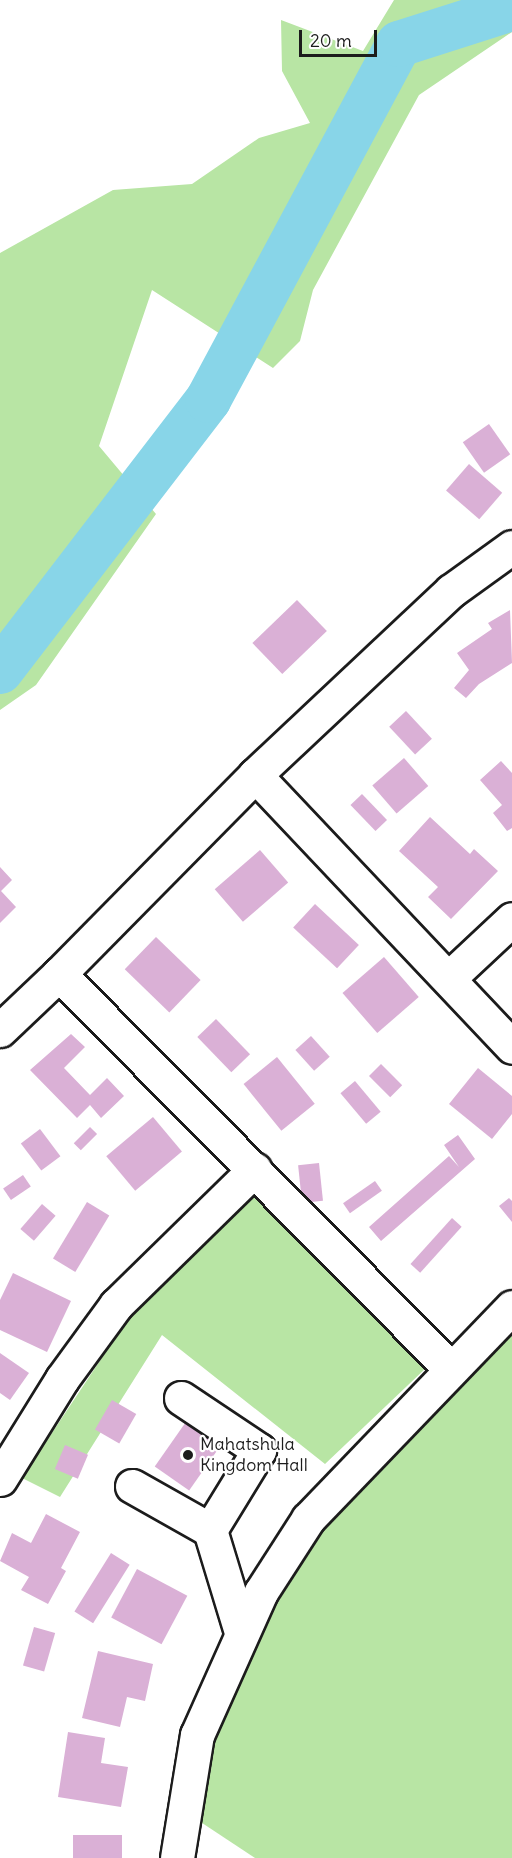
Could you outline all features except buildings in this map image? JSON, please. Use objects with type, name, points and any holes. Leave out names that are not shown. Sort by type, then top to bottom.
[{"type":"street","points":[[0,1030],[59,974],[255,775],[451,591],[512,547]]},
{"type":"street","points":[[255,775],[512,1047]]},
{"type":"street","points":[[449,978],[512,919]]},
{"type":"street","points":[[59,974],[450,1368]]},
{"type":"street","points":[[0,1479],[62,1379],[116,1305],[255,1169]]},
{"type":"street","points":[[177,1858],[197,1735],[241,1632],[261,1592],[308,1519],[450,1368],[512,1307]]},
{"type":"street","points":[[181,1398],[259,1450],[210,1530]]},
{"type":"street","points":[[132,1486],[210,1530],[241,1632]]},
{"type":"green space","points":[[394,0],[512,0],[512,32],[419,95],[313,290],[300,341],[273,368],[152,290],[99,446],[156,514],[36,685],[0,710],[0,253],[113,190],[192,184],[259,138],[310,123],[282,71],[281,20],[363,51]]},
{"type":"green space","points":[[254,1192],[427,1367],[325,1464],[162,1335],[60,1497],[22,1478],[129,1317]]},
{"type":"green space","points":[[512,1319],[512,1858],[255,1858],[190,1815],[205,1740],[236,1663],[317,1523]]},
{"type":"waterway","points":[[0,671],[208,400],[399,44],[512,8]]},
{"type":"place","name":"Mahatshula Kingdom Hall","points":[[188,1455]]}]
